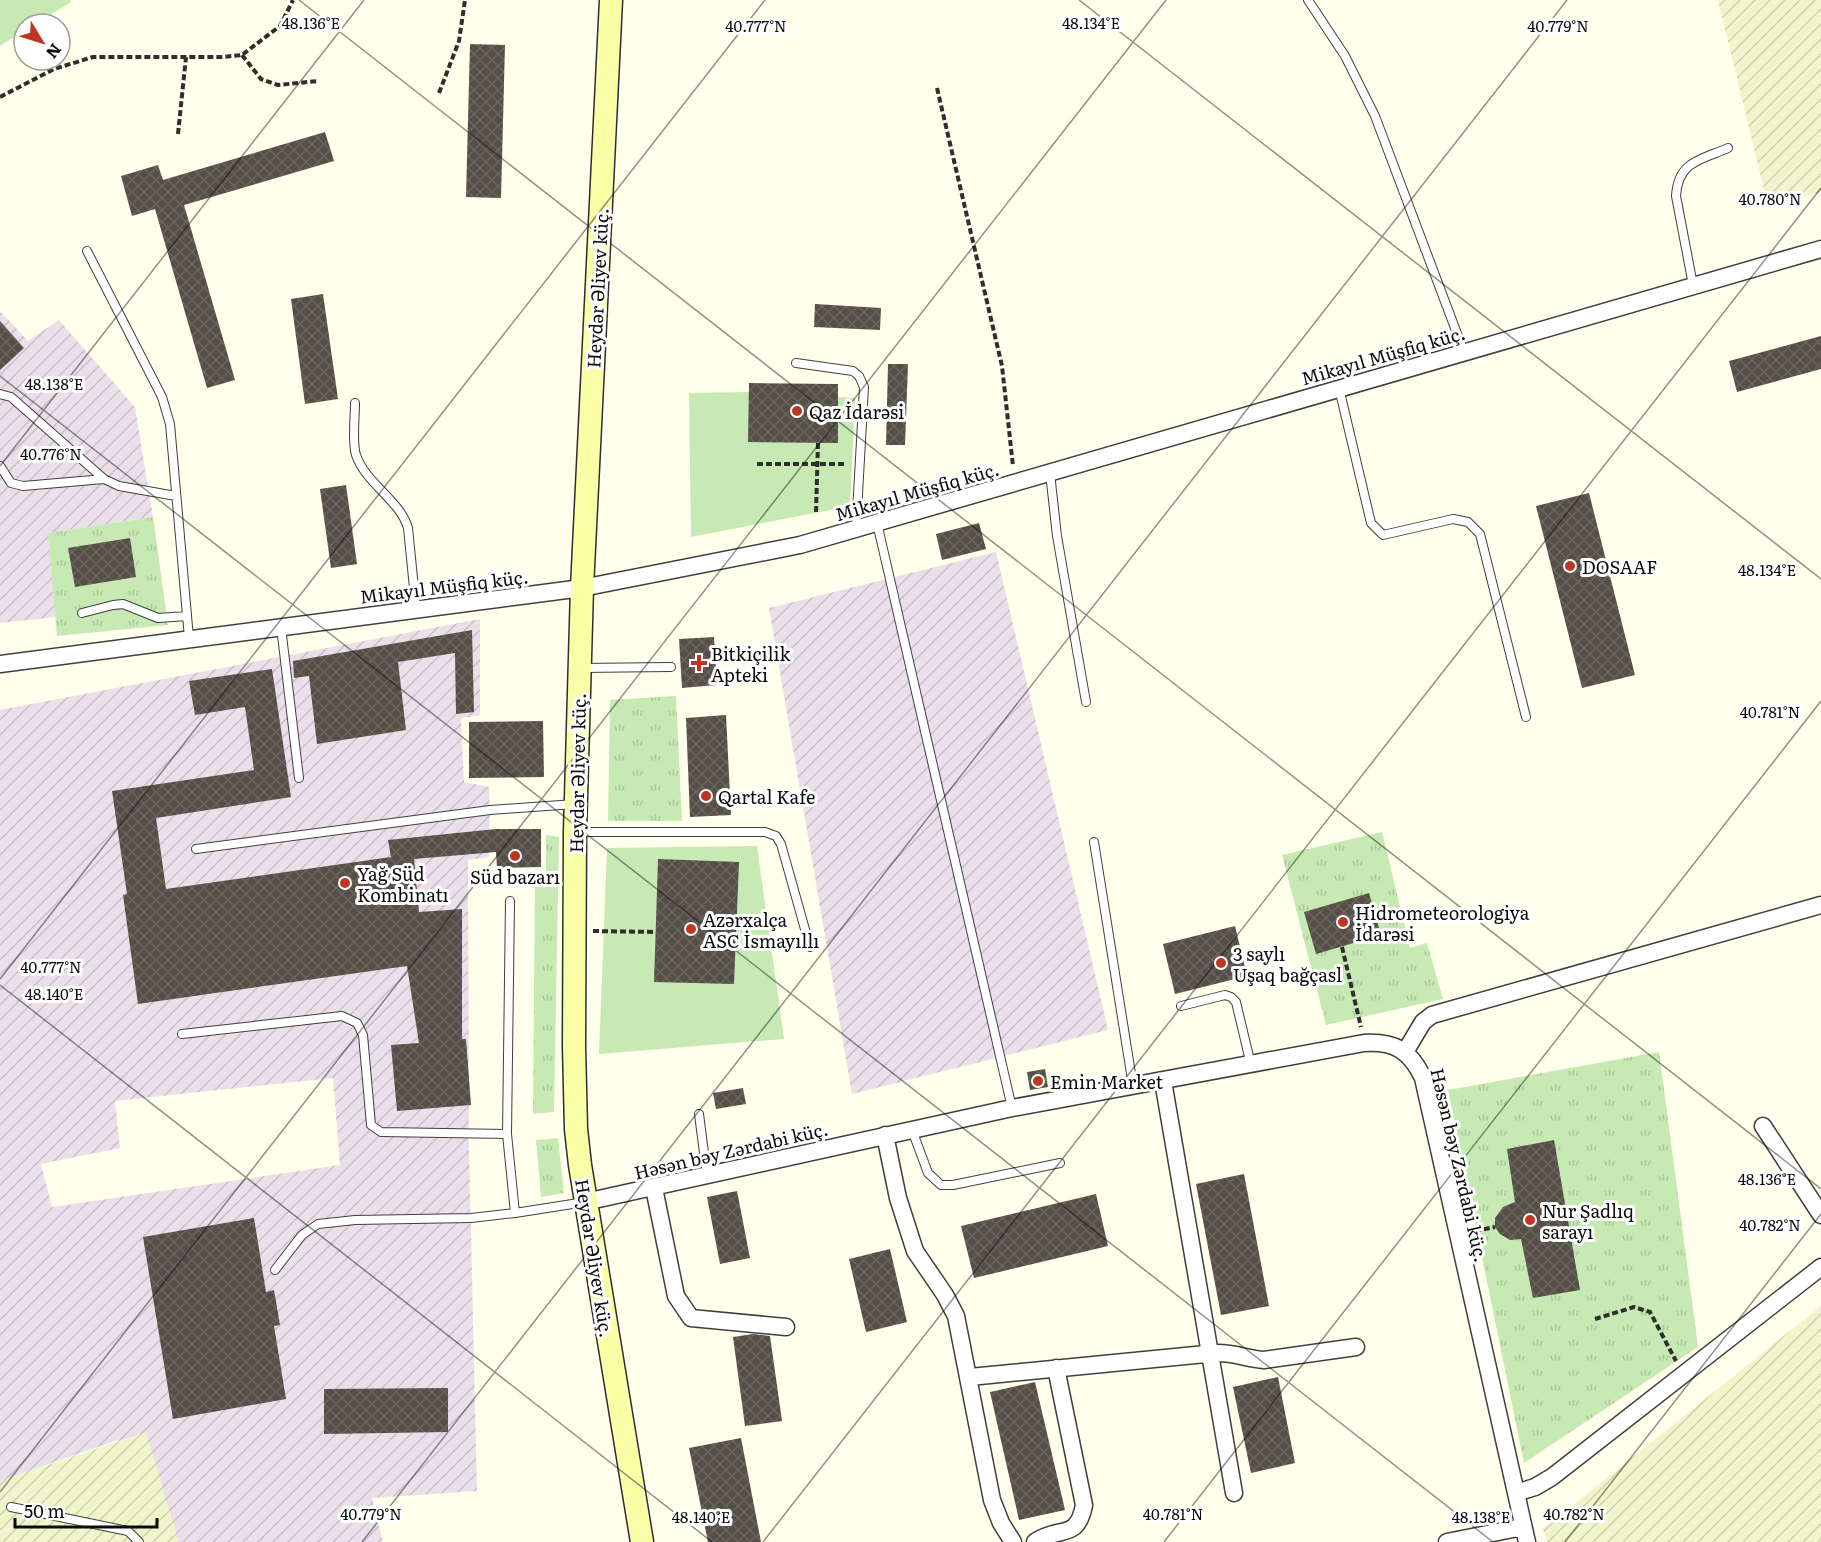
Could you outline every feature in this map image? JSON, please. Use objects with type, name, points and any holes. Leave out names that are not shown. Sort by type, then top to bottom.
[{"type":"main road","name":"Heydər Əliyev küç.","points":[[611,0],[582,588],[575,832],[576,1129],[585,1202],[642,1542]]},
{"type":"street","name":"Mikayıl Müşfiq küç.","points":[[0,664],[582,588],[800,545],[1821,249]]},
{"type":"street","points":[[1405,1052],[1423,1022],[1432,1015],[1821,905]]},
{"type":"street","name":"Həsən bəy Zərdabi küç.","points":[[585,1202],[1012,1108],[1364,1043],[1381,1042],[1405,1052],[1416,1064],[1423,1078],[1525,1535],[1447,1542]]},
{"type":"street","points":[[1163,1081],[1234,1493]]},
{"type":"street","points":[[1763,1126],[1821,1215]]},
{"type":"street","points":[[885,1135],[898,1198],[915,1251],[945,1294],[956,1316],[992,1500],[1001,1523],[1013,1542]]},
{"type":"street","points":[[654,1188],[676,1296],[691,1318],[786,1327]]},
{"type":"street","points":[[1516,1493],[1535,1487],[1552,1477],[1821,1266]]},
{"type":"street","points":[[969,1377],[1209,1353],[1228,1352],[1249,1359],[1264,1360],[1356,1347]]},
{"type":"street","points":[[1035,1542],[1050,1534],[1072,1530],[1081,1521],[1084,1505],[1056,1368]]},
{"type":"lane","points":[[1308,0],[1345,56],[1375,116],[1464,352]]},
{"type":"lane","points":[[1692,285],[1676,196],[1677,182],[1686,167],[1728,148]]},
{"type":"lane","points":[[87,251],[162,397],[170,424],[189,638]]},
{"type":"lane","points":[[796,363],[853,371],[859,376],[864,387],[856,530]]},
{"type":"lane","points":[[1340,388],[1371,523],[1383,535],[1453,519],[1468,522],[1480,534],[1526,717]]},
{"type":"lane","points":[[0,394],[11,397],[104,479],[119,486],[176,496]]},
{"type":"lane","points":[[355,403],[356,454],[366,473],[405,518],[408,528],[416,608]]},
{"type":"lane","points":[[0,466],[11,483],[23,486],[104,479]]},
{"type":"lane","points":[[1050,473],[1057,536],[1086,702]]},
{"type":"lane","points":[[877,523],[1012,1108]]},
{"type":"lane","points":[[82,612],[113,604],[123,604],[158,618],[187,616]]},
{"type":"lane","points":[[281,627],[299,778]]},
{"type":"lane","points":[[580,668],[671,667]]},
{"type":"lane","points":[[196,849],[490,810],[576,804]]},
{"type":"lane","points":[[575,832],[765,832],[776,836],[781,844],[810,947]]},
{"type":"lane","points":[[1094,842],[1134,1086]]},
{"type":"lane","points":[[510,901],[507,1134],[515,1212]]},
{"type":"lane","points":[[1181,1006],[1225,995],[1231,997],[1236,1002],[1251,1065]]},
{"type":"lane","points":[[182,1034],[342,1016],[357,1023],[363,1035],[371,1125],[381,1132],[507,1134]]},
{"type":"lane","points":[[699,1114],[707,1176]]},
{"type":"lane","points":[[912,1130],[928,1173],[941,1185],[953,1185],[1060,1163]]},
{"type":"lane","points":[[275,1270],[302,1235],[318,1224],[355,1220],[471,1218],[585,1202]]},
{"type":"lane","points":[[11,1507],[128,1531],[139,1542]]},
{"type":"path","points":[[0,97],[54,69],[93,57],[242,55],[280,26],[293,0]]},
{"type":"path","points":[[439,93],[459,41],[465,0]]},
{"type":"path","points":[[242,55],[261,80],[278,85],[318,81]]},
{"type":"path","points":[[178,134],[186,57]]},
{"type":"path","points":[[937,88],[1002,366],[1014,483]]},
{"type":"path","points":[[816,513],[818,442]]},
{"type":"path","points":[[757,464],[859,463]]},
{"type":"path","points":[[574,930],[656,932]]},
{"type":"path","points":[[1342,947],[1364,1043]]},
{"type":"path","points":[[1595,1319],[1634,1306],[1650,1312],[1683,1374]]},
{"type":"shaded area","points":[[0,311],[28,341],[59,320],[135,407],[153,517],[49,533],[56,617],[0,623]]},
{"type":"shaded area","points":[[996,552],[1108,1030],[852,1094],[769,608]]},
{"type":"shaded area","points":[[480,619],[480,715],[461,718],[464,782],[489,787],[490,810],[489,857],[468,860],[469,1148],[477,1491],[372,1498],[383,1542],[177,1542],[175,1529],[118,1440],[0,1481],[0,710]],"holes":[[[333,1078],[340,1165],[52,1207],[41,1164],[120,1148],[115,1101]]]},
{"type":"green space","points":[[0,0],[70,0],[71,2],[55,12],[12,12],[12,38],[0,46]]},
{"type":"green space","points":[[1718,0],[1821,0],[1821,192],[1768,206]]},
{"type":"green space","points":[[749,392],[855,398],[850,506],[691,537],[689,393]]},
{"type":"green space","points":[[153,517],[168,625],[57,636],[48,533]]},
{"type":"green space","points":[[676,696],[682,821],[608,821],[610,700]]},
{"type":"green space","points":[[1382,832],[1410,948],[1427,943],[1443,999],[1326,1025],[1282,855]]},
{"type":"green space","points":[[546,835],[559,837],[554,1112],[533,1114],[535,879],[546,877]]},
{"type":"green space","points":[[757,846],[784,1039],[599,1054],[607,848]]},
{"type":"green space","points":[[1659,1052],[1698,1347],[1524,1463],[1448,1090]]},
{"type":"green space","points":[[558,1138],[564,1193],[541,1197],[536,1140]]},
{"type":"green space","points":[[1821,1306],[1821,1542],[1547,1542],[1543,1529]]},
{"type":"green space","points":[[146,1432],[177,1542],[0,1542],[0,1481]]},
{"type":"building","points":[[470,44],[505,45],[501,198],[466,197]]},
{"type":"building","points":[[325,132],[334,161],[184,205],[235,380],[207,388],[155,209],[132,216],[121,176],[158,165],[163,180]]},
{"type":"building","points":[[323,294],[338,399],[305,404],[291,299]]},
{"type":"building","points":[[815,304],[881,308],[880,330],[814,327]]},
{"type":"building","points":[[0,321],[24,348],[0,370]]},
{"type":"building","points":[[1821,336],[1821,369],[1737,392],[1729,361]]},
{"type":"building","points":[[888,364],[908,364],[905,445],[886,445]]},
{"type":"building","points":[[749,383],[838,384],[838,443],[748,442]]},
{"type":"building","points":[[346,485],[357,564],[331,568],[320,489]]},
{"type":"building","points":[[1589,493],[1635,675],[1582,688],[1536,506]]},
{"type":"building","points":[[979,523],[986,549],[942,560],[936,534]]},
{"type":"building","points":[[130,538],[136,577],[75,587],[68,548]]},
{"type":"building","points":[[472,630],[474,712],[456,714],[455,653],[398,662],[406,730],[317,744],[309,676],[294,678],[293,661]]},
{"type":"building","points":[[714,637],[717,685],[682,688],[679,639]]},
{"type":"building","points":[[272,669],[291,797],[156,818],[166,889],[391,857],[388,840],[496,829],[541,829],[541,867],[497,868],[496,852],[414,859],[419,912],[462,909],[462,1039],[466,1039],[471,1105],[397,1111],[391,1045],[419,1043],[407,966],[138,1004],[123,895],[127,894],[112,791],[254,770],[245,707],[195,715],[189,681]]},
{"type":"building","points":[[726,715],[731,815],[690,817],[686,718]]},
{"type":"building","points":[[543,721],[544,777],[469,778],[469,722]]},
{"type":"building","points":[[658,859],[739,862],[734,984],[654,982]]},
{"type":"building","points":[[1369,893],[1381,935],[1316,954],[1304,912]]},
{"type":"building","points":[[1235,926],[1247,976],[1175,994],[1163,944]]},
{"type":"building","points":[[1045,1069],[1048,1087],[1030,1090],[1027,1072]]},
{"type":"building","points":[[743,1088],[746,1104],[716,1109],[713,1093]]},
{"type":"building","points":[[1554,1140],[1580,1290],[1533,1298],[1521,1239],[1510,1240],[1500,1234],[1495,1227],[1495,1218],[1503,1207],[1515,1202],[1507,1149]]},
{"type":"building","points":[[1244,1174],[1269,1306],[1221,1315],[1196,1184]]},
{"type":"building","points":[[737,1191],[750,1258],[720,1264],[707,1197]]},
{"type":"building","points":[[1096,1194],[1108,1246],[974,1278],[961,1226]]},
{"type":"building","points":[[254,1218],[266,1292],[274,1290],[280,1325],[274,1326],[286,1399],[173,1419],[143,1237]]},
{"type":"building","points":[[890,1249],[907,1322],[866,1332],[849,1259]]},
{"type":"building","points":[[753,1334],[770,1336],[782,1421],[745,1426],[733,1337]]},
{"type":"building","points":[[1278,1377],[1295,1463],[1251,1473],[1233,1387]]},
{"type":"building","points":[[1035,1382],[1065,1510],[1019,1520],[990,1392]]},
{"type":"building","points":[[448,1388],[448,1432],[324,1434],[324,1389]]},
{"type":"building","points":[[741,1438],[761,1542],[708,1542],[689,1448]]},
{"type":"place","name":"Qaz İdarəsi","points":[[797,411]]},
{"type":"place","name":"DOSAAF","points":[[1570,566]]},
{"type":"place","name":"Bitkiçilik Apteki","points":[[699,663]]},
{"type":"place","name":"Qartal Kafe","points":[[706,796]]},
{"type":"place","name":"Süd bazarı","points":[[515,856]]},
{"type":"place","name":"Yağ Süd Kombinatı","points":[[345,883]]},
{"type":"place","name":"Hidrometeorologiya İdarəsi","points":[[1343,922]]},
{"type":"place","name":"Azərxalça ASC İsmayıllı","points":[[691,929]]},
{"type":"place","name":"3 saylı Uşaq bağçasl","points":[[1221,963]]},
{"type":"place","name":"Emin Market","points":[[1038,1081]]},
{"type":"place","name":"Nur Şadlıq sarayı","points":[[1530,1220]]}]
